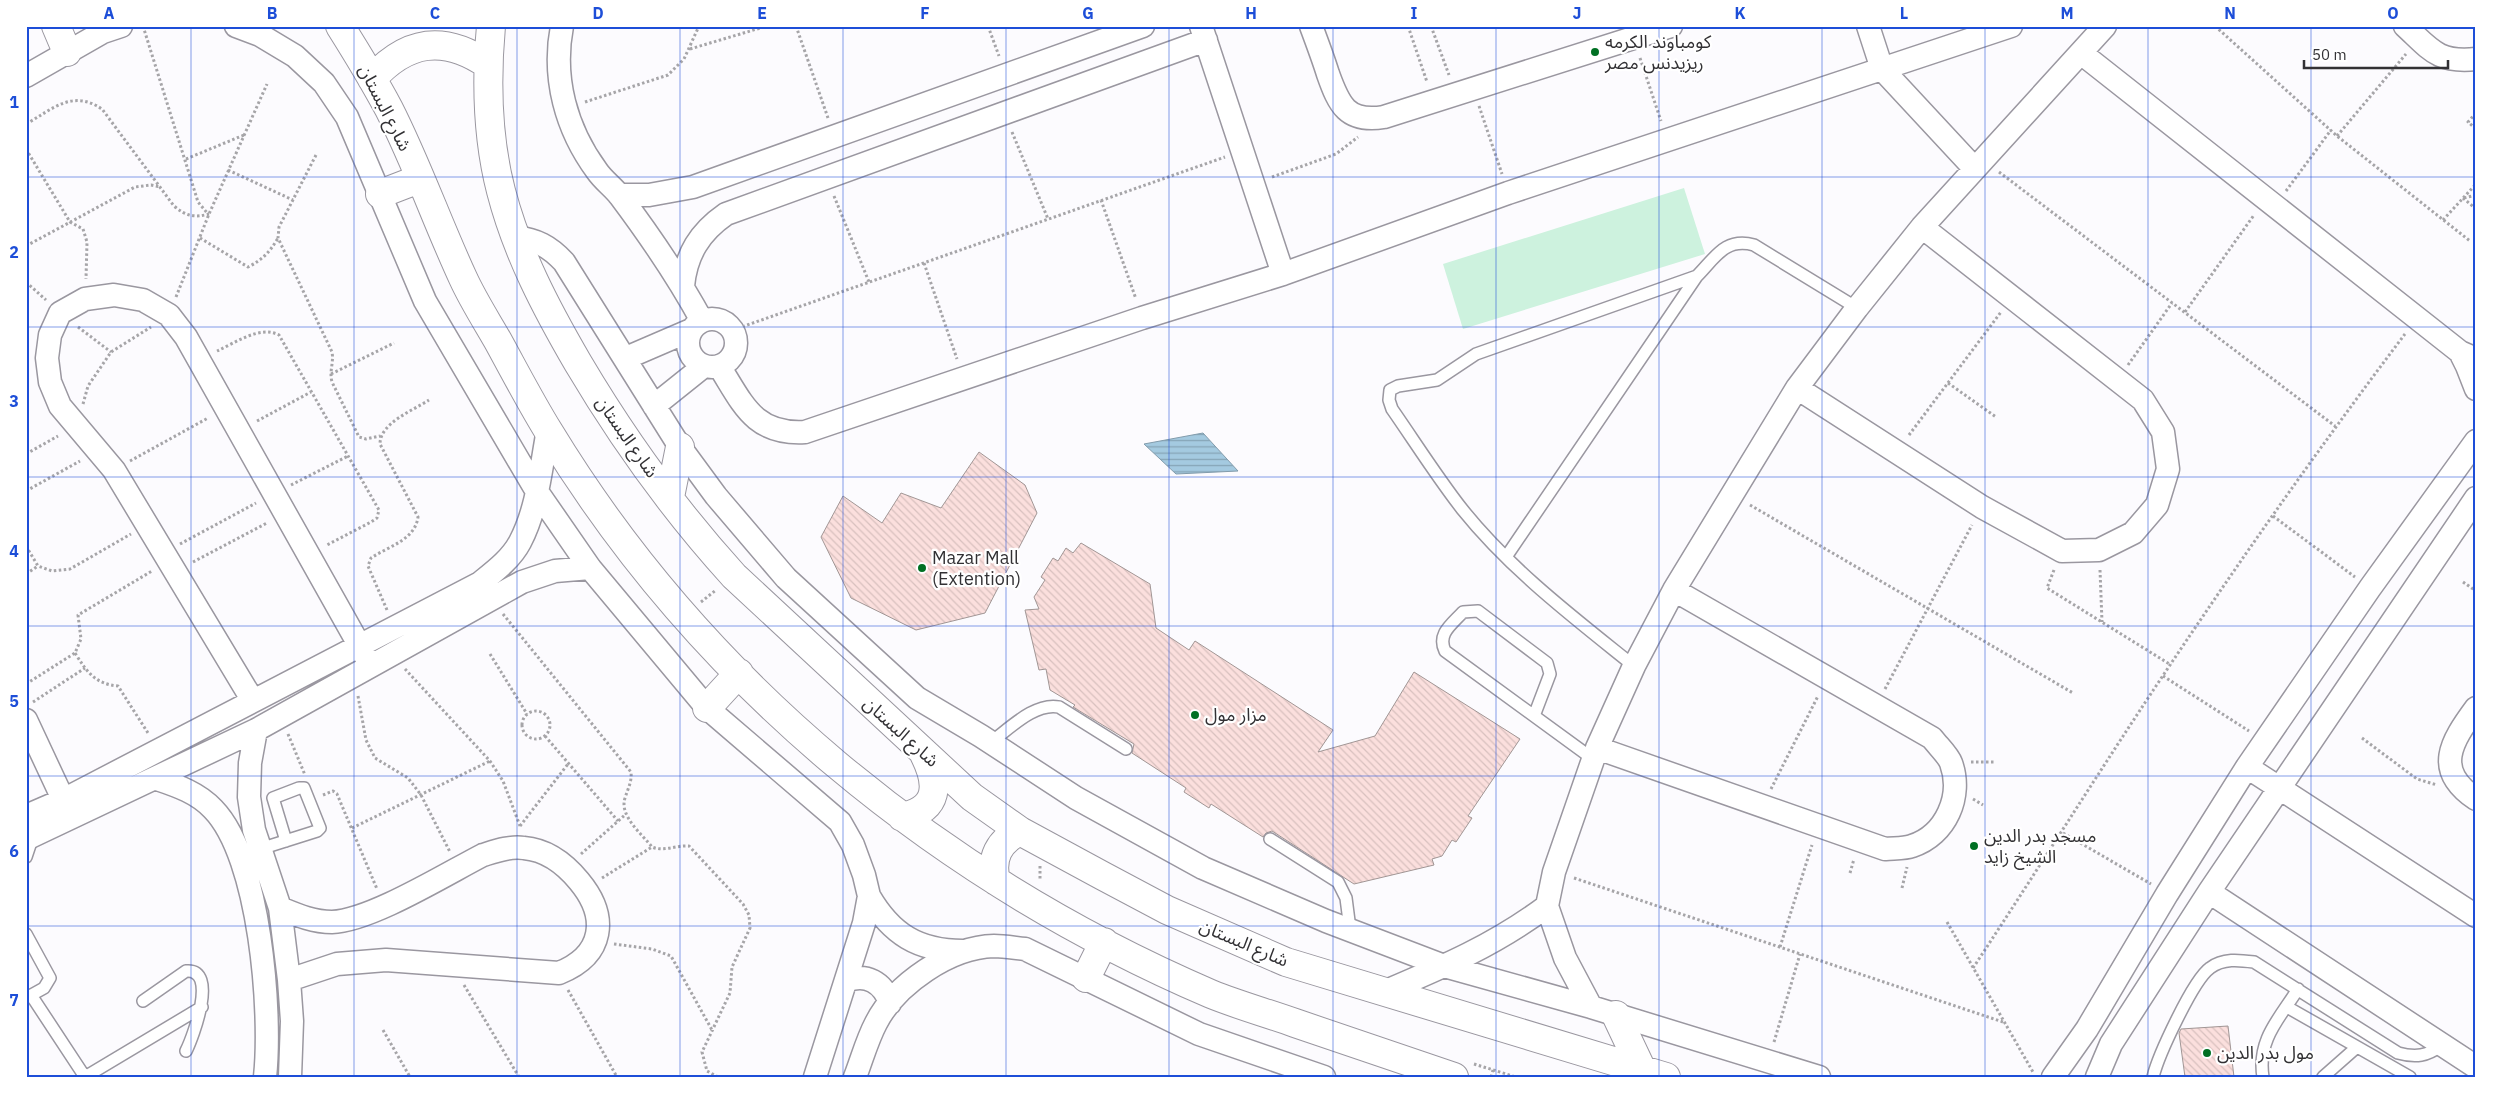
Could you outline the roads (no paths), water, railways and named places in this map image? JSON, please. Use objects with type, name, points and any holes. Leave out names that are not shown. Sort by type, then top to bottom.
[{"type":"street","points":[[56,26],[67,52]]},
{"type":"street","points":[[26,76],[103,32],[121,26]]},
{"type":"street","points":[[236,26],[260,34],[295,56],[324,83],[347,117],[425,301],[536,490],[590,568],[706,708],[840,822],[858,860],[868,896],[892,928],[908,939],[934,949],[966,952]]},
{"type":"street","name":"شارع البستان","points":[[340,26],[394,120],[465,283],[548,430],[611,525],[684,615],[739,673],[827,758],[945,848],[996,881],[1139,962],[1216,996],[1454,1077]]},
{"type":"street","name":"شارع البستان","points":[[490,26],[487,64],[492,142],[501,190],[515,237],[535,286],[610,416],[640,460],[705,544],[734,576],[972,797],[1020,832],[1167,910],[1286,962],[1654,1073]]},
{"type":"street","points":[[562,26],[559,60],[561,90],[565,108],[581,148],[598,173],[619,195],[683,286],[697,326]]},
{"type":"street","points":[[619,195],[649,196],[679,191],[1143,26]]},
{"type":"street","points":[[1312,26],[1337,98],[1345,110],[1356,117],[1370,120],[1465,92],[1671,26]]},
{"type":"street","points":[[1868,26],[1882,69],[1978,164]]},
{"type":"street","points":[[697,326],[688,340],[689,350],[695,360],[712,366],[748,412],[760,423],[774,430],[790,433],[805,432],[964,380],[1142,318],[1283,274],[1508,192],[2011,26]]},
{"type":"street","points":[[1654,1073],[1603,1011],[1565,958],[1546,906],[1554,872],[1595,753],[1634,666],[1674,590],[1798,388],[1857,308],[1922,227],[2105,26]]},
{"type":"street","points":[[683,286],[689,257],[704,232],[726,214],[1004,112],[1203,33],[1283,274]]},
{"type":"street","points":[[2412,33],[2435,54],[2456,61],[2476,59]]},
{"type":"street","points":[[372,79],[387,62],[406,51],[426,45],[455,47],[469,52],[487,64]]},
{"type":"street","points":[[2081,53],[2468,356],[2467,366],[2476,389]]},
{"type":"street","points":[[921,106],[931,139]]},
{"type":"street","points":[[380,194],[419,179]]},
{"type":"street","points":[[1798,388],[1982,507],[2062,551],[2099,550],[2133,534],[2158,505],[2168,469],[2163,432],[2143,400],[1922,227]]},
{"type":"street","points":[[515,237],[534,240],[551,249],[564,262],[626,358],[680,447],[716,496],[786,578],[917,698],[991,742],[1076,798],[1203,868],[1444,966],[1603,1011],[1819,1077]]},
{"type":"street","points":[[253,701],[114,470],[60,406],[50,382],[47,358],[50,335],[60,313],[85,299],[114,294],[143,300],[169,316],[186,337],[360,646],[363,670]]},
{"type":"street","points":[[626,358],[697,326],[722,321],[732,330],[736,340],[734,351],[729,360],[712,366],[654,406]]},
{"type":"street","points":[[28,837],[159,750],[480,583],[502,566],[520,543],[531,518],[548,430]]},
{"type":"street","points":[[2059,1074],[2167,894],[2264,741],[2370,588],[2476,441]]},
{"type":"street","points":[[670,497],[680,447]]},
{"type":"street","points":[[2097,1077],[2111,1044],[2209,892],[2476,498]]},
{"type":"street","points":[[68,809],[158,778],[256,730],[522,582],[555,571],[590,568]]},
{"type":"street","points":[[1595,753],[1885,849],[1911,847],[1929,838],[1948,816],[1956,788],[1950,762],[1932,738],[1674,590]]},
{"type":"street","points":[[706,708],[739,673]]},
{"type":"street","points":[[2476,708],[2456,735],[2450,749],[2450,764],[2455,779],[2464,791],[2476,799]]},
{"type":"street","points":[[26,720],[68,809]]},
{"type":"street","points":[[158,778],[188,790],[214,810],[233,836],[255,914],[263,962],[267,1010],[266,1068],[291,1070],[289,980],[280,908],[254,830],[248,797],[250,763],[256,730]]},
{"type":"street","points":[[902,817],[922,809],[934,792],[932,771],[923,752]]},
{"type":"street","points":[[2247,767],[2473,909]]},
{"type":"street","points":[[996,881],[994,872],[996,854],[1006,840],[1020,832]]},
{"type":"street","points":[[280,908],[305,919],[332,922],[359,918],[458,868],[502,849],[525,848],[548,854],[567,867],[585,888],[595,904],[599,923],[595,942],[587,956],[574,967],[559,973],[386,960],[362,961],[321,968],[289,980]]},
{"type":"street","points":[[2209,892],[2476,1067]]},
{"type":"street","points":[[814,1077],[864,923],[868,896]]},
{"type":"street","points":[[1384,992],[1497,941],[1546,906]]},
{"type":"street","points":[[1086,978],[1104,942]]},
{"type":"street","points":[[855,1077],[876,1023],[890,1003],[908,983],[936,964],[966,952],[994,946],[1025,949],[1199,1034],[1324,1077]]},
{"type":"street","points":[[846,981],[853,978],[870,979],[883,988],[890,1003]]},
{"type":"lane","points":[[1506,557],[1697,276],[1728,244],[1740,241],[1754,245],[1857,308]]},
{"type":"lane","points":[[1634,666],[1545,594],[1506,557],[1463,509],[1392,409],[1389,400],[1390,390],[1398,386],[1437,380],[1476,354],[1697,276]]},
{"type":"lane","points":[[1534,716],[1550,674],[1548,663],[1478,611],[1462,612],[1443,634],[1441,642],[1446,651],[1534,716],[1595,753]]},
{"type":"lane","points":[[991,742],[1040,708],[1053,706],[1059,707],[1126,749]]},
{"type":"lane","points":[[260,849],[286,840],[320,828],[304,788],[299,788],[273,798],[286,840]]},
{"type":"lane","points":[[1270,839],[1338,882],[1346,898],[1350,929]]},
{"type":"lane","points":[[26,934],[50,978],[44,988],[28,996],[85,1077],[202,1007]]},
{"type":"lane","points":[[2153,1077],[2195,985],[2210,968],[2231,959],[2254,962],[2398,1053],[2413,1057],[2429,1054],[2442,1045]]},
{"type":"lane","points":[[143,1001],[182,973],[194,972],[198,978],[202,1007],[194,1037],[186,1051]]},
{"type":"lane","points":[[2263,1077],[2261,1054],[2263,1044],[2298,989]]},
{"type":"lane","points":[[2287,1007],[2410,1077]]},
{"type":"lane","points":[[2323,1077],[2358,1047]]},
{"type":"water","points":[[1203,433],[1238,471],[1176,474],[1144,444]]},
{"type":"place","name":"كومباوند الكرمه ريزيدنس مصر","points":[[1595,52]]},
{"type":"place","name":"Mazar Mall (Extention)","points":[[922,568]]},
{"type":"place","name":"مزار مول","points":[[1195,715]]},
{"type":"place","name":"مسجد بدر الدين الشيخ زايد","points":[[1974,846]]},
{"type":"place","name":"مول بدر الدين","points":[[2207,1053]]}]
